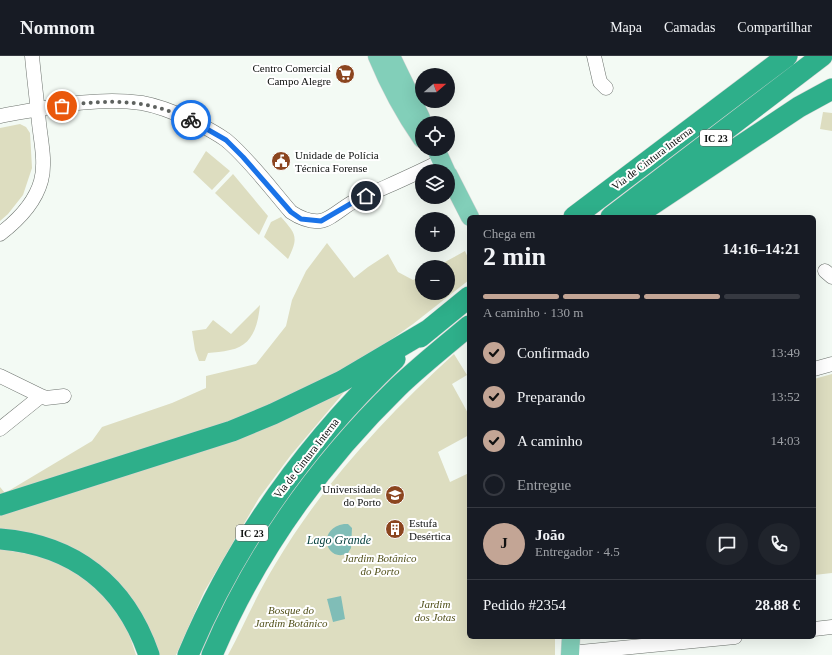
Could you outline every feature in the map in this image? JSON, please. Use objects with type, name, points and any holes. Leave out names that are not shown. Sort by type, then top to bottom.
[{"type":"highway","name":"Via de Cintura Interna","points":[[577,215],[785,57]]},
{"type":"highway","name":"Via de Cintura Interna","points":[[614,215],[821,57]]},
{"type":"highway","points":[[624,215],[647,208],[799,107],[832,89]]},
{"type":"highway","name":"Via de Cintura Interna","points":[[188,655],[217,594],[239,554],[274,499],[320,438],[351,403],[407,349],[430,328],[467,299]]},
{"type":"highway","points":[[0,505],[232,431],[273,414],[342,381],[430,328]]},
{"type":"highway","name":"Via de Cintura Interna","points":[[212,655],[259,562],[276,534],[310,486],[352,435],[393,392],[422,365],[467,328]]},
{"type":"highway","points":[[0,539],[28,542],[57,552],[78,562],[102,580],[113,591],[133,619],[149,655]]},
{"type":"main road","points":[[377,56],[394,93],[415,128]]},
{"type":"main road","points":[[391,56],[421,116]]},
{"type":"main road","points":[[440,161],[469,215]]},
{"type":"street","points":[[0,234],[23,212],[31,202],[40,183],[42,174],[43,153],[32,56]]},
{"type":"street","points":[[594,56],[600,82],[606,88]]},
{"type":"street","points":[[0,116],[87,102],[116,101],[144,103],[176,112],[200,124],[226,140],[243,157],[291,212],[301,219],[308,220],[321,221],[357,200],[391,186],[440,161]]},
{"type":"street","points":[[816,368],[832,364]]},
{"type":"street","points":[[0,376],[46,398],[64,396]]},
{"type":"street","points":[[0,429],[41,396]]},
{"type":"street","points":[[816,629],[832,627]]},
{"type":"street","points":[[570,648],[705,639]]},
{"type":"green space","points":[[823,112],[832,113],[832,131],[820,129]]},
{"type":"green space","points":[[20,124],[26,127],[30,133],[32,168],[23,195],[8,214],[0,221],[0,128]]},
{"type":"green space","points":[[206,151],[230,171],[212,190],[193,172]]},
{"type":"green space","points":[[233,174],[268,216],[259,235],[215,193]]},
{"type":"green space","points":[[281,217],[293,232],[295,241],[288,259],[264,237],[271,222]]},
{"type":"green space","points":[[327,243],[354,278],[388,254],[398,272],[413,280],[415,279],[415,300],[444,300],[413,324],[355,365],[236,422],[0,499],[0,487],[5,493],[92,441],[102,427],[172,403],[206,388],[206,376],[256,364],[286,326],[292,300],[306,271]]},
{"type":"green space","points":[[465,251],[467,256],[467,282],[455,291],[455,260],[449,260]]},
{"type":"green space","points":[[260,305],[256,327],[253,334],[244,344],[238,348],[230,350],[208,353],[205,361],[199,361],[195,350],[192,331],[206,329],[213,320],[231,334]]},
{"type":"green space","name":"Jardim Botânico do Porto","points":[[454,354],[467,375],[452,384],[467,411],[467,436],[438,452],[450,482],[467,474],[467,639],[555,639],[555,655],[228,655],[269,574],[294,534],[314,506],[357,452]]},
{"type":"green space","points":[[832,374],[832,573],[816,575],[816,378]]},
{"type":"green space","points":[[351,384],[291,455],[259,498],[204,592],[176,655],[157,655],[123,590],[0,532],[0,511]]},
{"type":"green space","points":[[0,549],[50,558],[88,581],[117,613],[128,631],[136,655],[0,655]]},
{"type":"water","name":"Lago Grande","points":[[348,524],[352,528],[351,548],[348,553],[341,555],[334,554],[327,544],[329,532],[335,527]]},
{"type":"water","points":[[341,596],[345,619],[333,622],[327,599]]},
{"type":"way so far","points":[[62,106],[87,102],[116,101],[144,103],[176,112],[191,120]]},
{"type":"place","name":"Centro Comercial Campo Alegre","points":[[345,74]]},
{"type":"place","name":"Unidade de Polícia Técnica Forense","points":[[281,161]]},
{"type":"place","name":"Universidade do Porto","points":[[395,495]]},
{"type":"place","name":"Estufa Desértica","points":[[395,529]]},
{"type":"route","points":[[191,120],[226,140],[243,157],[291,212],[301,219],[321,221],[347,205],[366,196]]},
{"type":"park label","name":"Jardim dos Jotas","points":[[435,610]]},
{"type":"park label","name":"Bosque do Jardim Botânico","points":[[291,616]]}]
